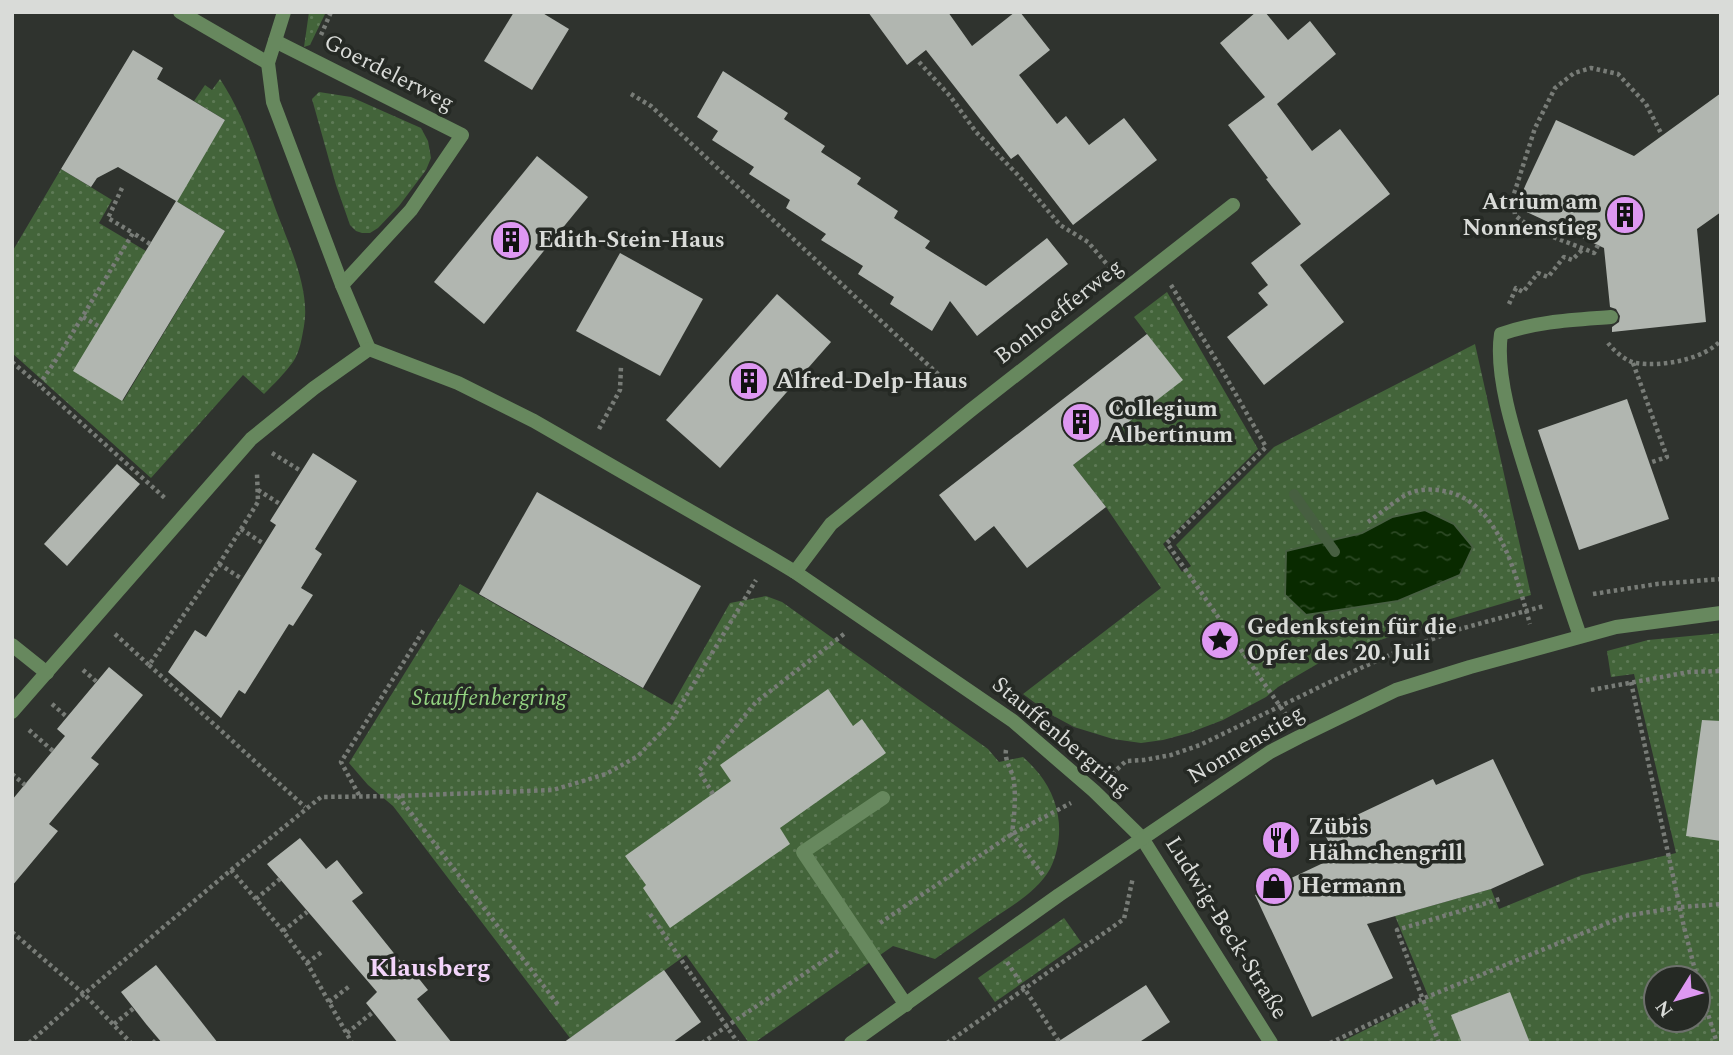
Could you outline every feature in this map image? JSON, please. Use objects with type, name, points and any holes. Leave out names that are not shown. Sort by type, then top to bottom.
[{"type":"street","points":[[180,12],[268,63]]},
{"type":"street","points":[[12,712],[251,439],[314,388],[369,349],[273,102],[268,63],[284,12]]},
{"type":"street","name":"Goerdelerweg","points":[[275,41],[461,135],[411,211],[342,285]]},
{"type":"street","name":"Bonhoefferweg","points":[[795,572],[831,524],[971,410],[1233,205]]},
{"type":"street","points":[[1580,636],[1515,436],[1501,372],[1500,343],[1501,334],[1520,327],[1544,322],[1611,317]]},
{"type":"street","name":"Stauffenbergring","points":[[369,349],[458,383],[534,421],[795,572],[1013,721],[1094,790],[1143,838]]},
{"type":"street","name":"Nonnenstieg","points":[[851,1043],[1059,895],[1270,752],[1299,737],[1396,690],[1470,667],[1616,627],[1721,613]]},
{"type":"street","points":[[12,645],[47,673]]},
{"type":"street","points":[[883,798],[803,852],[906,1005]]},
{"type":"street","name":"Ludwig-Beck-Straße","points":[[1143,838],[1271,1043]]},
{"type":"path","points":[[919,62],[950,96],[976,132],[1017,174],[1060,225],[1088,243],[1127,288]]},
{"type":"path","points":[[1598,245],[1594,253],[1541,232],[1515,215],[1513,197],[1535,128],[1555,88],[1574,73],[1591,68],[1618,74],[1646,104],[1662,135]]},
{"type":"path","points":[[631,94],[651,106],[721,171],[949,383],[971,410]]},
{"type":"path","points":[[122,188],[108,218],[150,244]]},
{"type":"path","points":[[39,385],[133,233]]},
{"type":"path","points":[[1510,301],[1516,288],[1523,292],[1538,273],[1548,277],[1564,257],[1572,260],[1584,248]]},
{"type":"path","points":[[1172,286],[1266,447],[1167,543],[1273,695]]},
{"type":"path","points":[[83,317],[100,327]]},
{"type":"path","points":[[1594,318],[1612,348],[1633,363],[1667,457],[1649,463]]},
{"type":"path","points":[[1633,363],[1675,362],[1716,346],[1721,340]]},
{"type":"path","points":[[12,362],[152,487]]},
{"type":"path","points":[[587,452],[620,390],[621,366]]},
{"type":"path","points":[[149,666],[258,502],[256,475],[266,465]]},
{"type":"path","points":[[257,490],[280,505]]},
{"type":"path","points":[[1368,522],[1414,491],[1440,490],[1455,493],[1480,509],[1489,521],[1507,554],[1522,597]]},
{"type":"path","points":[[241,529],[264,544]]},
{"type":"path","points":[[29,1043],[83,994],[321,796],[553,790],[606,774],[638,756],[670,723],[771,557]]},
{"type":"path","points":[[219,564],[242,579]]},
{"type":"path","points":[[702,1043],[1012,834],[1094,790],[1126,761],[1171,755],[1200,746],[1394,653],[1460,629],[1589,594],[1657,584],[1721,579]]},
{"type":"path","points":[[96,617],[305,807]]},
{"type":"path","points":[[713,794],[699,771],[756,702],[864,619]]},
{"type":"path","points":[[359,795],[341,762],[425,628]]},
{"type":"path","points":[[1591,690],[1689,672],[1721,671]]},
{"type":"path","points":[[1631,681],[1694,964]]},
{"type":"path","points":[[1013,721],[1005,756],[1013,778],[1015,801],[1012,834],[1059,895]]},
{"type":"path","points":[[23,725],[53,751]]},
{"type":"path","points":[[12,774],[26,785]]},
{"type":"path","points":[[398,796],[559,1006]]},
{"type":"path","points":[[947,1043],[1124,919],[1143,838]]},
{"type":"path","points":[[231,870],[284,931],[307,963],[352,1043]]},
{"type":"path","points":[[256,899],[280,879]]},
{"type":"path","points":[[1439,1043],[1397,930],[1500,899]]},
{"type":"path","points":[[1330,1043],[1422,999],[1625,916],[1680,907],[1721,904]]},
{"type":"path","points":[[284,931],[307,912]]},
{"type":"path","points":[[650,914],[738,1043]]},
{"type":"path","points":[[12,932],[83,994],[131,1043]]},
{"type":"path","points":[[307,963],[323,951]]},
{"type":"path","points":[[329,1002],[351,985]]},
{"type":"path","points":[[1024,988],[1060,1043]]},
{"type":"path","points":[[114,1024],[134,1008]]},
{"type":"path","points":[[347,1033],[373,1012]]},
{"type":"path","points":[[1712,1023],[1718,1041]]},
{"type":"path","points":[[153,1043],[158,1038]]},
{"type":"green space","points":[[309,12],[326,12],[310,45],[304,47]]},
{"type":"green space","points":[[220,79],[237,108],[250,139],[296,263],[304,295],[304,326],[295,358],[264,394],[243,375],[151,478],[12,353],[12,252],[61,169],[112,200],[99,223],[146,251],[123,401],[225,231],[176,201],[225,120],[194,101],[205,85],[212,90]]},
{"type":"green space","points":[[319,92],[351,97],[421,128],[428,141],[431,158],[426,170],[399,206],[370,233],[356,231],[350,225],[312,99]]},
{"type":"green space","points":[[1167,292],[1258,449],[1163,544],[1182,572],[1191,566],[1176,545],[1274,447],[1475,344],[1531,595],[1336,653],[1266,697],[1223,720],[1163,740],[1141,743],[1113,739],[1074,727],[1050,714],[1023,694],[1161,588],[1106,507],[1073,465],[1182,380],[1134,317]]},
{"type":"green space","points":[[460,584],[672,705],[730,603],[766,596],[782,602],[988,749],[999,762],[1023,757],[1030,763],[1050,791],[1058,816],[1058,843],[1050,869],[1038,885],[1022,898],[935,959],[893,946],[754,1043],[749,1043],[686,955],[570,1038],[393,806],[368,785],[349,763]]},
{"type":"green space","points":[[1721,633],[1721,1043],[1339,1043],[1429,998],[1395,916],[1491,889],[1499,909],[1582,875],[1676,853],[1634,674],[1611,677],[1607,651],[1648,640]]},
{"type":"green space","points":[[1064,918],[1081,942],[995,1002],[978,978]]},
{"type":"water","points":[[1425,510],[1454,524],[1473,547],[1460,575],[1398,601],[1306,615],[1285,595],[1286,551],[1362,533],[1392,517]]},
{"type":"building","points":[[514,12],[541,12],[569,29],[532,90],[484,61]]},
{"type":"building","points":[[868,12],[948,12],[972,46],[1015,12],[1020,12],[1050,50],[1019,75],[1057,124],[1066,116],[1089,145],[1124,118],[1157,160],[1073,225],[1018,154],[1011,159],[926,50],[907,65]]},
{"type":"building","points":[[1256,12],[1265,12],[1288,40],[1310,21],[1336,54],[1277,104],[1312,151],[1340,129],[1390,194],[1300,265],[1344,322],[1264,385],[1227,337],[1268,305],[1258,293],[1268,285],[1251,263],[1301,224],[1228,125],[1265,97],[1220,43]]},
{"type":"building","points":[[133,50],[163,68],[157,79],[225,120],[177,202],[225,231],[122,401],[73,371],[176,201],[118,167],[97,178],[91,187],[61,169]]},
{"type":"building","points":[[723,71],[788,113],[784,119],[825,146],[821,152],[861,178],[857,184],[898,211],[894,218],[930,241],[925,248],[986,286],[1047,238],[1068,264],[977,336],[950,301],[932,331],[890,304],[894,297],[858,274],[863,266],[821,240],[826,234],[786,208],[790,200],[749,174],[754,167],[712,140],[718,131],[697,117]]},
{"type":"building","name":"Atrium am Nonnenstieg","points":[[1721,93],[1721,212],[1697,229],[1706,322],[1612,332],[1612,327],[1619,322],[1620,316],[1616,309],[1610,307],[1604,248],[1516,207],[1526,184],[1556,120],[1634,156]]},
{"type":"building","name":"Edith-Stein-Haus","points":[[537,156],[588,197],[484,324],[434,282]]},
{"type":"building","points":[[620,253],[703,299],[660,376],[576,331]]},
{"type":"building","name":"Alfred-Delp-Haus","points":[[777,294],[831,342],[720,468],[666,420]]},
{"type":"building","name":"Collegium Albertinum","points":[[1147,334],[1183,380],[1073,465],[1106,507],[1027,568],[994,526],[975,541],[939,495]]},
{"type":"building","points":[[1627,399],[1669,519],[1579,550],[1538,430]]},
{"type":"building","points":[[313,453],[357,481],[315,549],[322,554],[301,588],[313,595],[293,626],[289,624],[245,694],[239,690],[221,718],[168,672],[195,630],[206,637],[276,525],[270,521]]},
{"type":"building","points":[[117,464],[140,484],[67,566],[44,544]]},
{"type":"building","points":[[537,492],[701,586],[643,688],[479,594]]},
{"type":"building","points":[[109,667],[143,695],[91,758],[99,764],[49,824],[58,831],[12,886],[12,800],[65,736],[57,729]]},
{"type":"building","points":[[828,689],[853,726],[862,719],[886,753],[780,828],[790,844],[670,928],[643,888],[646,885],[625,856],[731,781],[720,765]]},
{"type":"building","points":[[1702,720],[1721,721],[1721,841],[1686,836]]},
{"type":"building","points":[[1493,759],[1544,865],[1491,889],[1367,924],[1393,978],[1312,1017],[1255,895],[1336,857],[1323,831],[1433,779],[1436,785]]},
{"type":"building","points":[[300,838],[326,869],[337,860],[363,893],[352,901],[401,962],[404,960],[428,990],[417,999],[452,1043],[398,1043],[366,1003],[377,992],[267,864]]},
{"type":"building","points":[[156,965],[218,1043],[162,1043],[146,1024],[121,992]]},
{"type":"building","points":[[664,970],[701,1022],[672,1043],[563,1043]]},
{"type":"building","points":[[1146,985],[1170,1022],[1138,1043],[1056,1043]]},
{"type":"building","points":[[1510,992],[1530,1043],[1462,1043],[1451,1015]]},
{"type":"waterway","points":[[1294,494],[1335,552]]},
{"type":"place","name":"Atrium am Nonnenstieg","points":[[1625,215]]},
{"type":"place","name":"Edith-Stein-Haus","points":[[511,240]]},
{"type":"place","name":"Alfred-Delp-Haus","points":[[749,381]]},
{"type":"place","name":"Collegium Albertinum","points":[[1081,422]]},
{"type":"place","name":"Gedenkstein für die Opfer des 20. Juli","points":[[1220,640]]},
{"type":"place","name":"Zübis Hähnchengrill","points":[[1281,840]]},
{"type":"place","name":"Hermann","points":[[1274,886]]},
{"type":"district","name":"Klausberg","points":[[430,968]]}]
